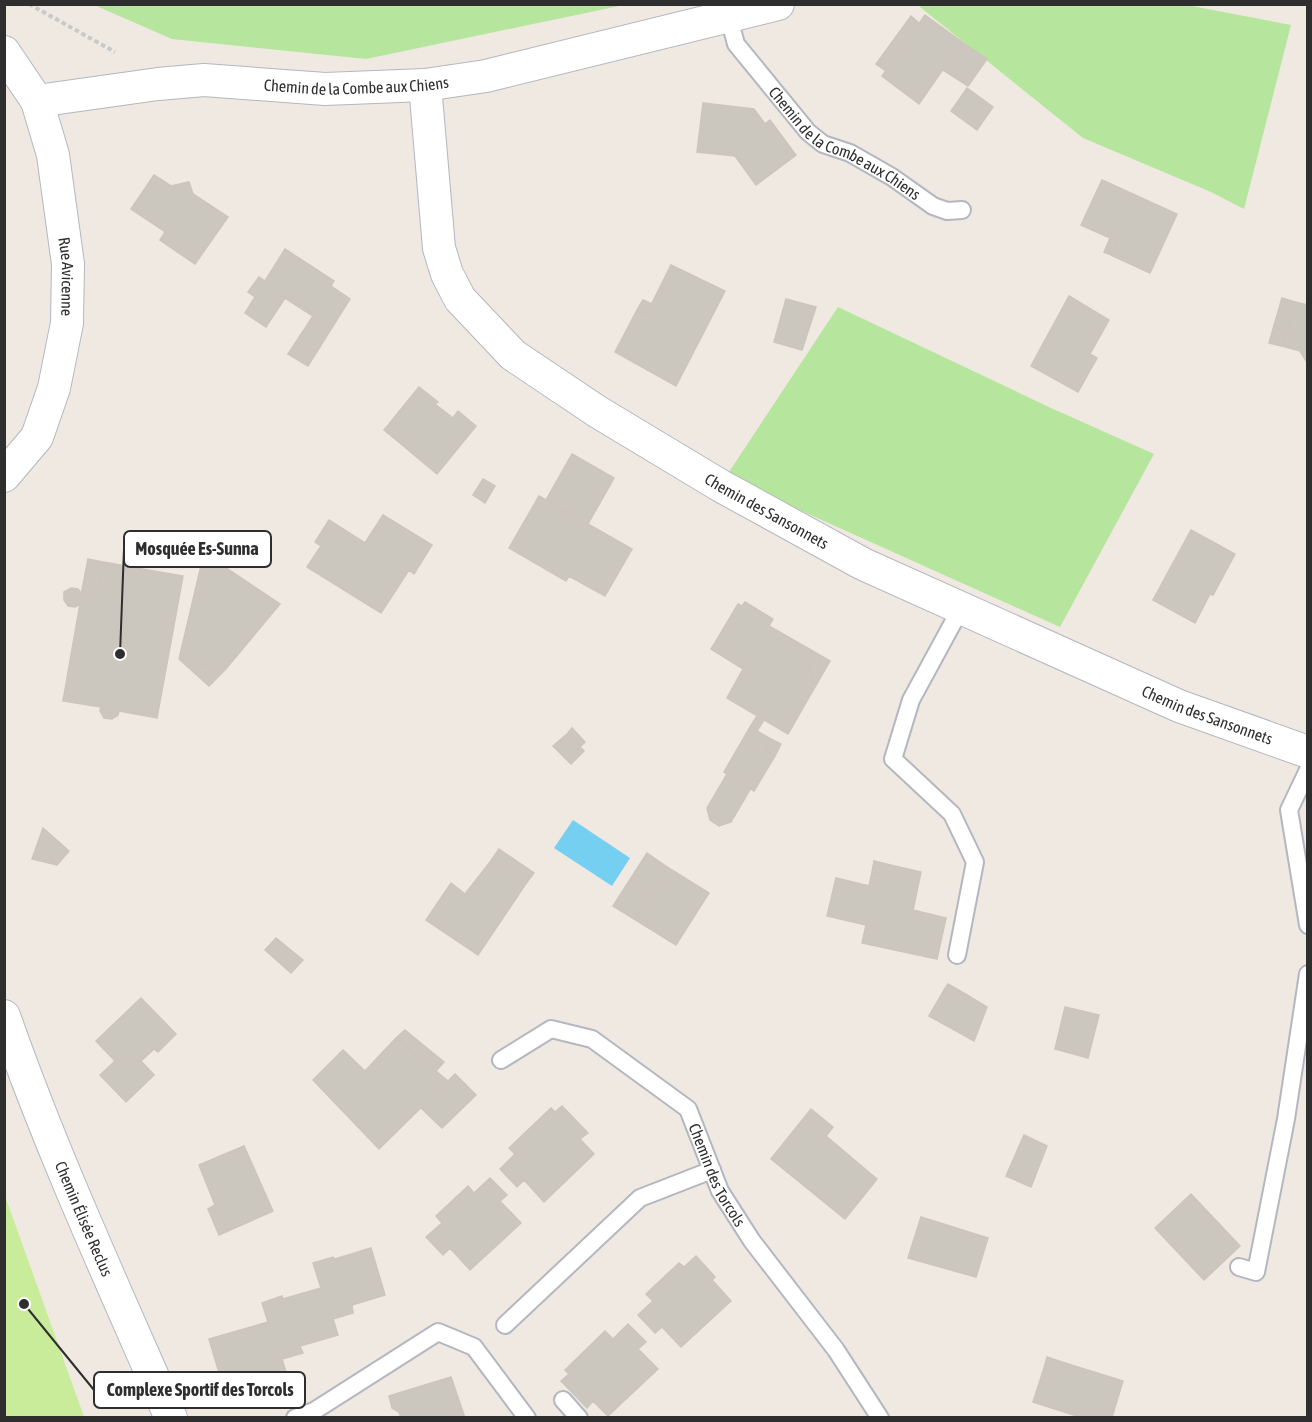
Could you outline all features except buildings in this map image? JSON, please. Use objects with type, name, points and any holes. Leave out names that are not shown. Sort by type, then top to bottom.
[{"type":"street","name":"Chemin de la Combe aux Chiens","points":[[37,101],[204,80],[325,89],[425,85],[486,76],[729,18],[778,4]]},
{"type":"street","points":[[4,52],[37,101]]},
{"type":"street","name":"Chemin des Sansonnets","points":[[425,85],[439,248],[447,274],[460,298],[513,355],[598,412],[721,486],[863,564],[1179,706],[1308,752]]},
{"type":"street","name":"Rue Avicenne","points":[[4,476],[37,437],[54,388],[67,323],[68,264],[53,155],[37,101]]},
{"type":"street","name":"Chemin Élisée Reclus","points":[[4,1016],[37,1107],[171,1418]]},
{"type":"lane","name":"Chemin de la Combe aux Chiens","points":[[729,18],[736,44],[808,132],[823,144],[850,153],[892,177],[933,206],[947,212],[962,210]]},
{"type":"lane","points":[[957,955],[975,862],[952,814],[893,759],[910,700],[961,608]]},
{"type":"lane","points":[[1308,770],[1289,810],[1308,925]]},
{"type":"lane","points":[[1239,1267],[1256,1272],[1286,1119],[1308,974]]},
{"type":"lane","name":"Chemin des Torcols","points":[[501,1060],[551,1029],[592,1040],[688,1109],[720,1191],[752,1241],[836,1350],[880,1418]]},
{"type":"lane","points":[[505,1325],[640,1198],[711,1170]]},
{"type":"lane","points":[[295,1418],[314,1411],[438,1332],[474,1347],[527,1418]]},
{"type":"lane","points":[[563,1400],[579,1418]]},
{"type":"path","points":[[29,4],[125,58],[158,84]]},
{"type":"green space","points":[[921,4],[1181,4],[1291,25],[1244,209],[1211,192],[1083,138],[920,7]]},
{"type":"green space","points":[[94,5],[624,5],[366,59],[172,39]]},
{"type":"green space","points":[[838,307],[1154,454],[1060,627],[735,481],[727,475]]},
{"type":"green space","points":[[4,1193],[83,1414],[84,1417],[5,1417]]},
{"type":"water","points":[[573,820],[630,858],[612,886],[554,848]]},
{"type":"place","name":"Mosquée Es-Sunna","points":[[120,654]]},
{"type":"place","name":"Complexe Sportif des Torcols","points":[[24,1304]]}]
